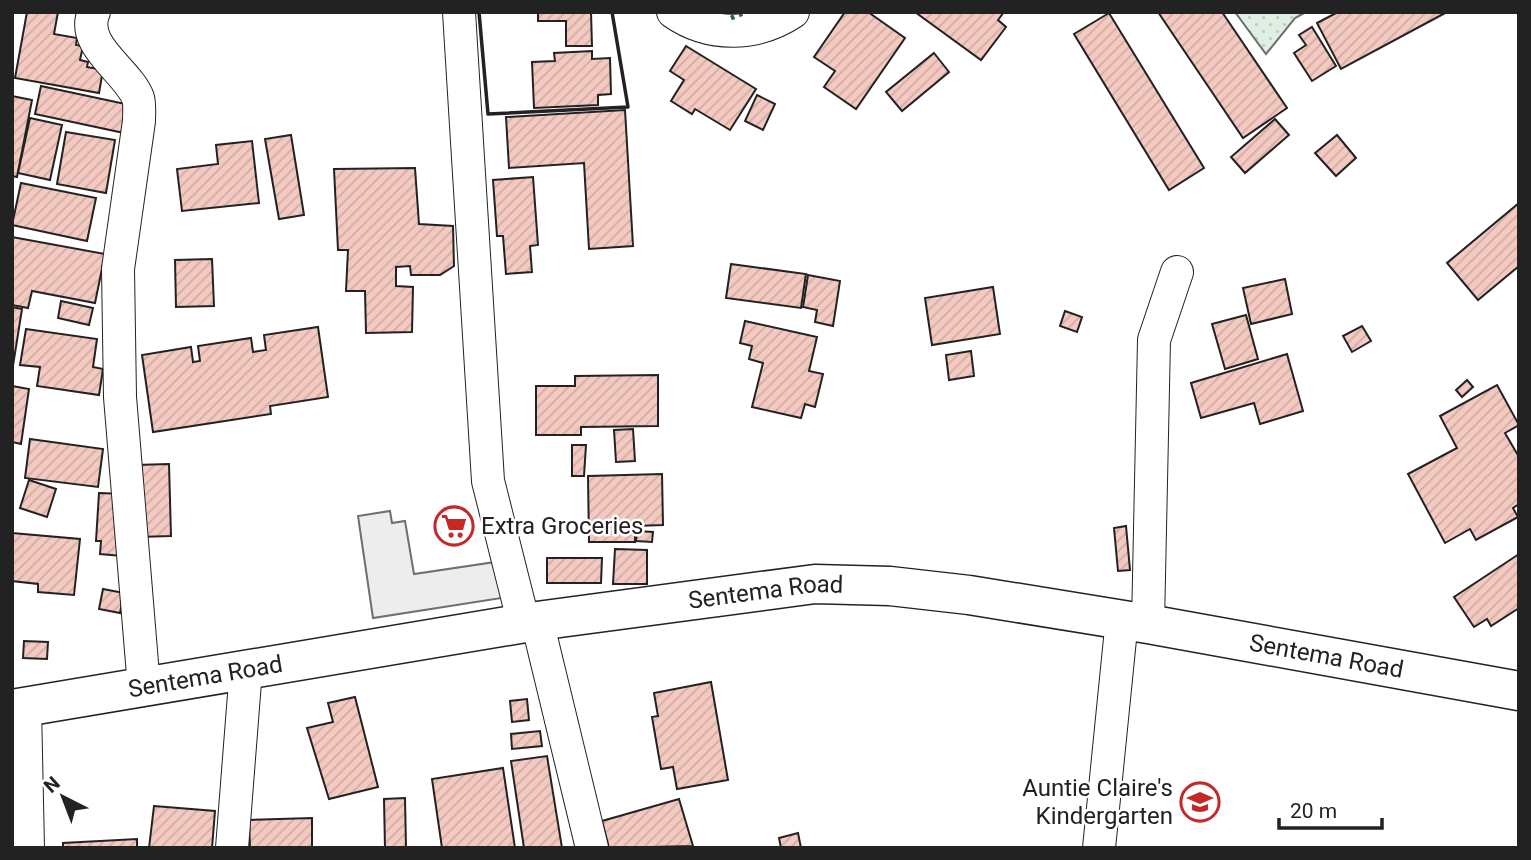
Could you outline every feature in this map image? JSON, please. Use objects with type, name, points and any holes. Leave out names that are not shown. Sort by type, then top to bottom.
[{"type":"main road","name":"Sentema Road","points":[[19,708],[531,622],[815,584],[890,586],[1135,621],[1519,691]]},
{"type":"street","points":[[94,12],[92,29],[97,43],[138,98],[139,121],[118,269],[120,397],[144,687]]},
{"type":"street","points":[[459,12],[488,481],[531,622],[592,848]]},
{"type":"street","points":[[673,12],[707,28],[729,32],[776,23],[793,12]]},
{"type":"street","points":[[1099,848],[1135,621],[1154,340],[1177,272]]},
{"type":"street","points":[[232,848],[247,670]]},
{"type":"street","points":[[19,708],[27,848]]},
{"type":"green space","points":[[1235,12],[1306,12],[1295,18],[1266,54]]},
{"type":"shaded area","points":[[390,511],[392,523],[405,521],[414,574],[502,561],[508,597],[373,618],[358,516]]},
{"type":"building","points":[[27,12],[58,12],[54,34],[77,38],[76,45],[83,46],[80,60],[88,62],[87,67],[103,70],[99,93],[15,78]]},
{"type":"building","points":[[538,12],[591,12],[592,46],[566,46],[566,21],[538,21]]},
{"type":"building","points":[[845,12],[868,12],[905,38],[856,109],[824,87],[835,71],[814,57]]},
{"type":"building","points":[[915,12],[1004,12],[998,20],[1006,27],[981,60]]},
{"type":"building","points":[[1158,12],[1222,12],[1287,108],[1243,138]]},
{"type":"building","points":[[1338,12],[1447,12],[1341,69],[1317,23]]},
{"type":"building","points":[[1109,13],[1204,168],[1169,190],[1074,34]]},
{"type":"building","points":[[1312,27],[1336,66],[1312,81],[1294,53],[1306,45],[1299,35]]},
{"type":"building","points":[[686,46],[756,89],[730,130],[695,109],[692,114],[671,101],[684,80],[670,71]]},
{"type":"building","points":[[592,51],[592,59],[610,58],[611,94],[598,95],[598,105],[534,108],[532,62],[555,61],[554,53]]},
{"type":"building","points":[[934,53],[949,72],[902,111],[886,92]]},
{"type":"building","points":[[41,86],[130,105],[124,133],[35,114]]},
{"type":"building","points":[[757,95],[775,104],[763,130],[745,121]]},
{"type":"building","points":[[12,96],[32,100],[17,177],[12,176]]},
{"type":"building","points":[[625,110],[633,246],[589,249],[584,163],[509,168],[506,117]]},
{"type":"building","points":[[30,118],[62,125],[50,180],[18,173]]},
{"type":"building","points":[[1275,119],[1289,135],[1245,173],[1231,157]]},
{"type":"building","points":[[66,132],[115,140],[106,193],[57,184]]},
{"type":"building","points":[[291,135],[304,215],[279,219],[265,139]]},
{"type":"building","points":[[1337,135],[1356,158],[1336,176],[1315,153]]},
{"type":"building","points":[[252,141],[259,203],[182,211],[177,169],[218,164],[216,145]]},
{"type":"building","points":[[415,168],[419,224],[453,226],[454,266],[440,275],[411,275],[410,266],[396,267],[396,286],[413,287],[412,332],[366,333],[365,291],[346,291],[348,250],[338,250],[334,169]]},
{"type":"building","points":[[533,177],[538,245],[530,246],[532,272],[506,274],[503,236],[497,236],[493,180]]},
{"type":"building","points":[[21,183],[96,198],[87,241],[12,225]]},
{"type":"building","points":[[1519,203],[1519,266],[1478,300],[1447,263]]},
{"type":"building","points":[[12,237],[105,254],[95,303],[32,291],[28,308],[12,305]]},
{"type":"building","points":[[212,259],[214,306],[176,307],[175,260]]},
{"type":"building","points":[[731,264],[806,274],[801,308],[726,298]]},
{"type":"building","points":[[808,275],[840,281],[833,326],[815,322],[817,310],[803,307]]},
{"type":"building","points":[[1285,279],[1292,314],[1251,324],[1243,288]]},
{"type":"building","points":[[993,287],[1000,334],[932,345],[925,298]]},
{"type":"building","points":[[61,301],[93,308],[89,325],[58,318]]},
{"type":"building","points":[[12,307],[22,309],[12,372]]},
{"type":"building","points":[[1065,311],[1082,317],[1077,332],[1060,326]]},
{"type":"building","points":[[1246,315],[1258,359],[1225,369],[1212,324]]},
{"type":"building","points":[[745,321],[817,337],[809,371],[823,374],[815,407],[805,404],[801,418],[752,407],[763,363],[749,359],[752,346],[740,343]]},
{"type":"building","points":[[1362,326],[1371,341],[1352,352],[1343,336]]},
{"type":"building","points":[[318,327],[328,397],[270,406],[271,414],[153,432],[142,355],[191,347],[193,362],[200,361],[198,346],[251,338],[253,352],[266,350],[264,335]]},
{"type":"building","points":[[26,329],[97,339],[93,367],[103,369],[99,395],[37,386],[40,367],[20,365]]},
{"type":"building","points":[[971,351],[974,376],[949,380],[946,355]]},
{"type":"building","points":[[1287,354],[1303,411],[1260,424],[1254,403],[1201,418],[1191,383]]},
{"type":"building","points":[[658,375],[658,426],[581,427],[581,435],[536,435],[536,386],[575,386],[575,376]]},
{"type":"building","points":[[1467,380],[1473,387],[1462,397],[1456,390]]},
{"type":"building","points":[[1497,385],[1519,425],[1505,433],[1519,457],[1519,504],[1513,508],[1518,517],[1476,540],[1470,529],[1445,543],[1408,474],[1457,448],[1440,416]]},
{"type":"building","points":[[12,386],[29,389],[21,444],[12,442]]},
{"type":"building","points":[[633,429],[635,461],[616,462],[614,430]]},
{"type":"building","points":[[30,439],[103,449],[98,487],[25,478]]},
{"type":"building","points":[[572,445],[586,445],[584,476],[572,476]]},
{"type":"building","points":[[169,464],[171,536],[138,537],[135,465]]},
{"type":"building","points":[[662,474],[663,525],[635,526],[635,542],[589,542],[588,476]]},
{"type":"building","points":[[29,480],[56,489],[47,517],[20,508]]},
{"type":"building","points":[[99,493],[126,494],[122,556],[100,554],[101,541],[96,541]]},
{"type":"building","points":[[1126,526],[1130,570],[1118,571],[1114,528]]},
{"type":"building","points":[[637,531],[653,532],[652,542],[636,541]]},
{"type":"building","points":[[12,533],[80,539],[74,595],[38,592],[38,584],[12,581]]},
{"type":"building","points":[[615,549],[647,550],[647,584],[613,584]]},
{"type":"building","points":[[1519,554],[1519,608],[1491,626],[1487,619],[1474,627],[1454,597]]},
{"type":"building","points":[[547,558],[602,558],[601,583],[547,583]]},
{"type":"building","points":[[103,589],[124,593],[120,613],[99,609]]},
{"type":"building","points":[[24,641],[48,642],[47,659],[23,658]]},
{"type":"building","points":[[711,682],[728,780],[677,789],[673,767],[661,769],[652,717],[658,716],[654,693]]},
{"type":"building","points":[[355,697],[378,787],[329,799],[307,728],[333,722],[328,703]]},
{"type":"building","points":[[527,699],[529,720],[512,722],[510,701]]},
{"type":"building","points":[[540,731],[542,746],[512,749],[511,734]]},
{"type":"building","points":[[547,756],[562,848],[524,848],[511,761]]},
{"type":"building","points":[[503,768],[515,848],[442,848],[432,779]]},
{"type":"building","points":[[405,798],[406,848],[385,848],[384,799]]},
{"type":"building","points":[[679,799],[693,846],[609,848],[602,821]]},
{"type":"building","points":[[154,806],[215,811],[212,848],[149,848]]},
{"type":"building","points":[[312,818],[312,848],[250,848],[249,820]]},
{"type":"building","points":[[798,833],[801,848],[781,848],[779,838]]},
{"type":"building","points":[[137,839],[137,848],[63,848],[63,843]]},
{"type":"hedge","points":[[731,18],[746,12]]},
{"type":"wall","points":[[479,12],[488,114],[628,107],[612,12]]},
{"type":"place","name":"Extra Groceries","points":[[454,526]]},
{"type":"place","name":"Auntie Claire's Kindergarten","points":[[1200,802]]}]
